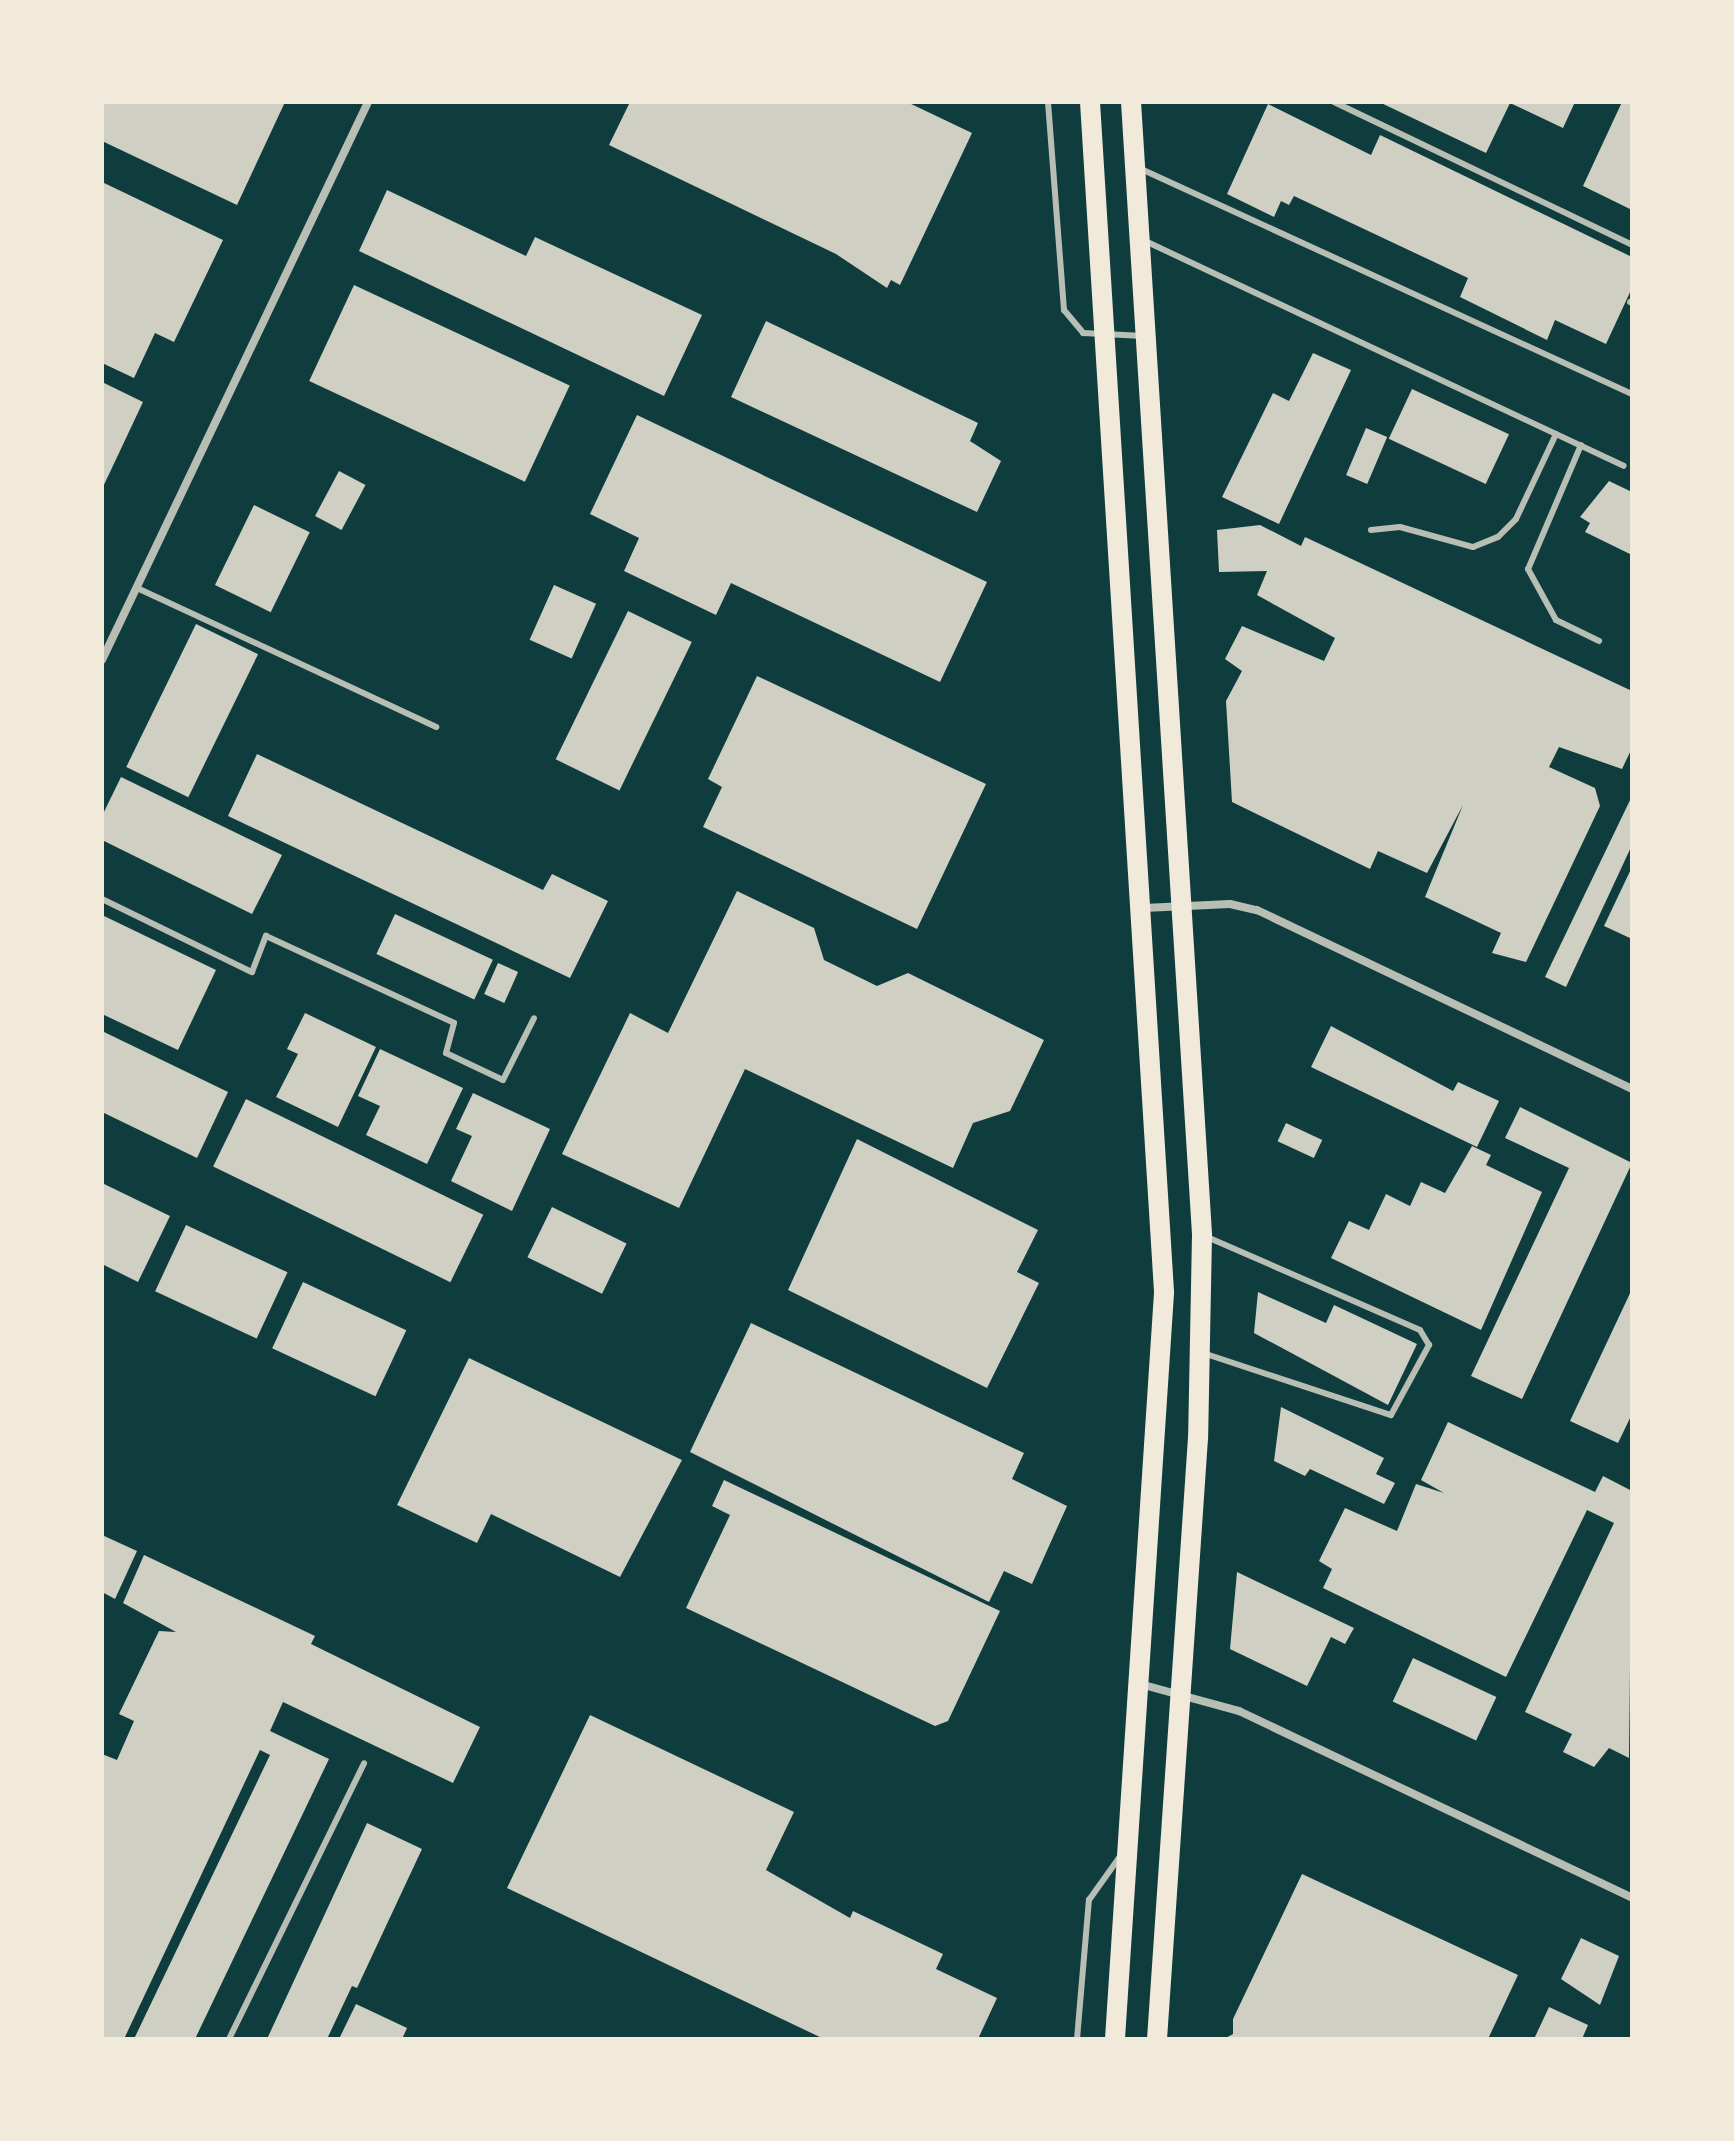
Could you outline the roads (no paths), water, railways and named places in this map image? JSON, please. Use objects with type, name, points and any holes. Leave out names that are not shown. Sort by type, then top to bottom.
[{"type":"highway","points":[[1090,102],[1144,908],[1164,1293],[1115,2039]]},
{"type":"highway","points":[[1131,102],[1202,1235],[1202,1352],[1157,2039]]},
{"type":"street","points":[[102,660],[368,102]]},
{"type":"street","points":[[1144,908],[1182,906],[1257,910],[1632,1089]]},
{"type":"street","points":[[1140,1684],[1181,1693],[1259,1719],[1632,1898]]},
{"type":"lane","points":[[1048,102],[1064,310],[1083,333],[1106,337],[1146,336]]},
{"type":"lane","points":[[1334,102],[1632,245]]},
{"type":"lane","points":[[1135,166],[1632,394]]},
{"type":"lane","points":[[1139,238],[1624,466]]},
{"type":"lane","points":[[1371,530],[1400,527],[1473,547],[1498,537],[1516,519],[1556,434]]},
{"type":"lane","points":[[1581,445],[1528,569],[1556,620],[1599,641]]},
{"type":"lane","points":[[137,588],[436,727]]},
{"type":"lane","points":[[102,899],[252,972],[266,936],[454,1023],[446,1053],[503,1080],[534,1018]]},
{"type":"lane","points":[[1202,1235],[1420,1330],[1429,1345],[1391,1415],[1202,1352]]},
{"type":"lane","points":[[229,2039],[364,1763]]},
{"type":"lane","points":[[1077,2039],[1089,1900],[1129,1847]]}]
